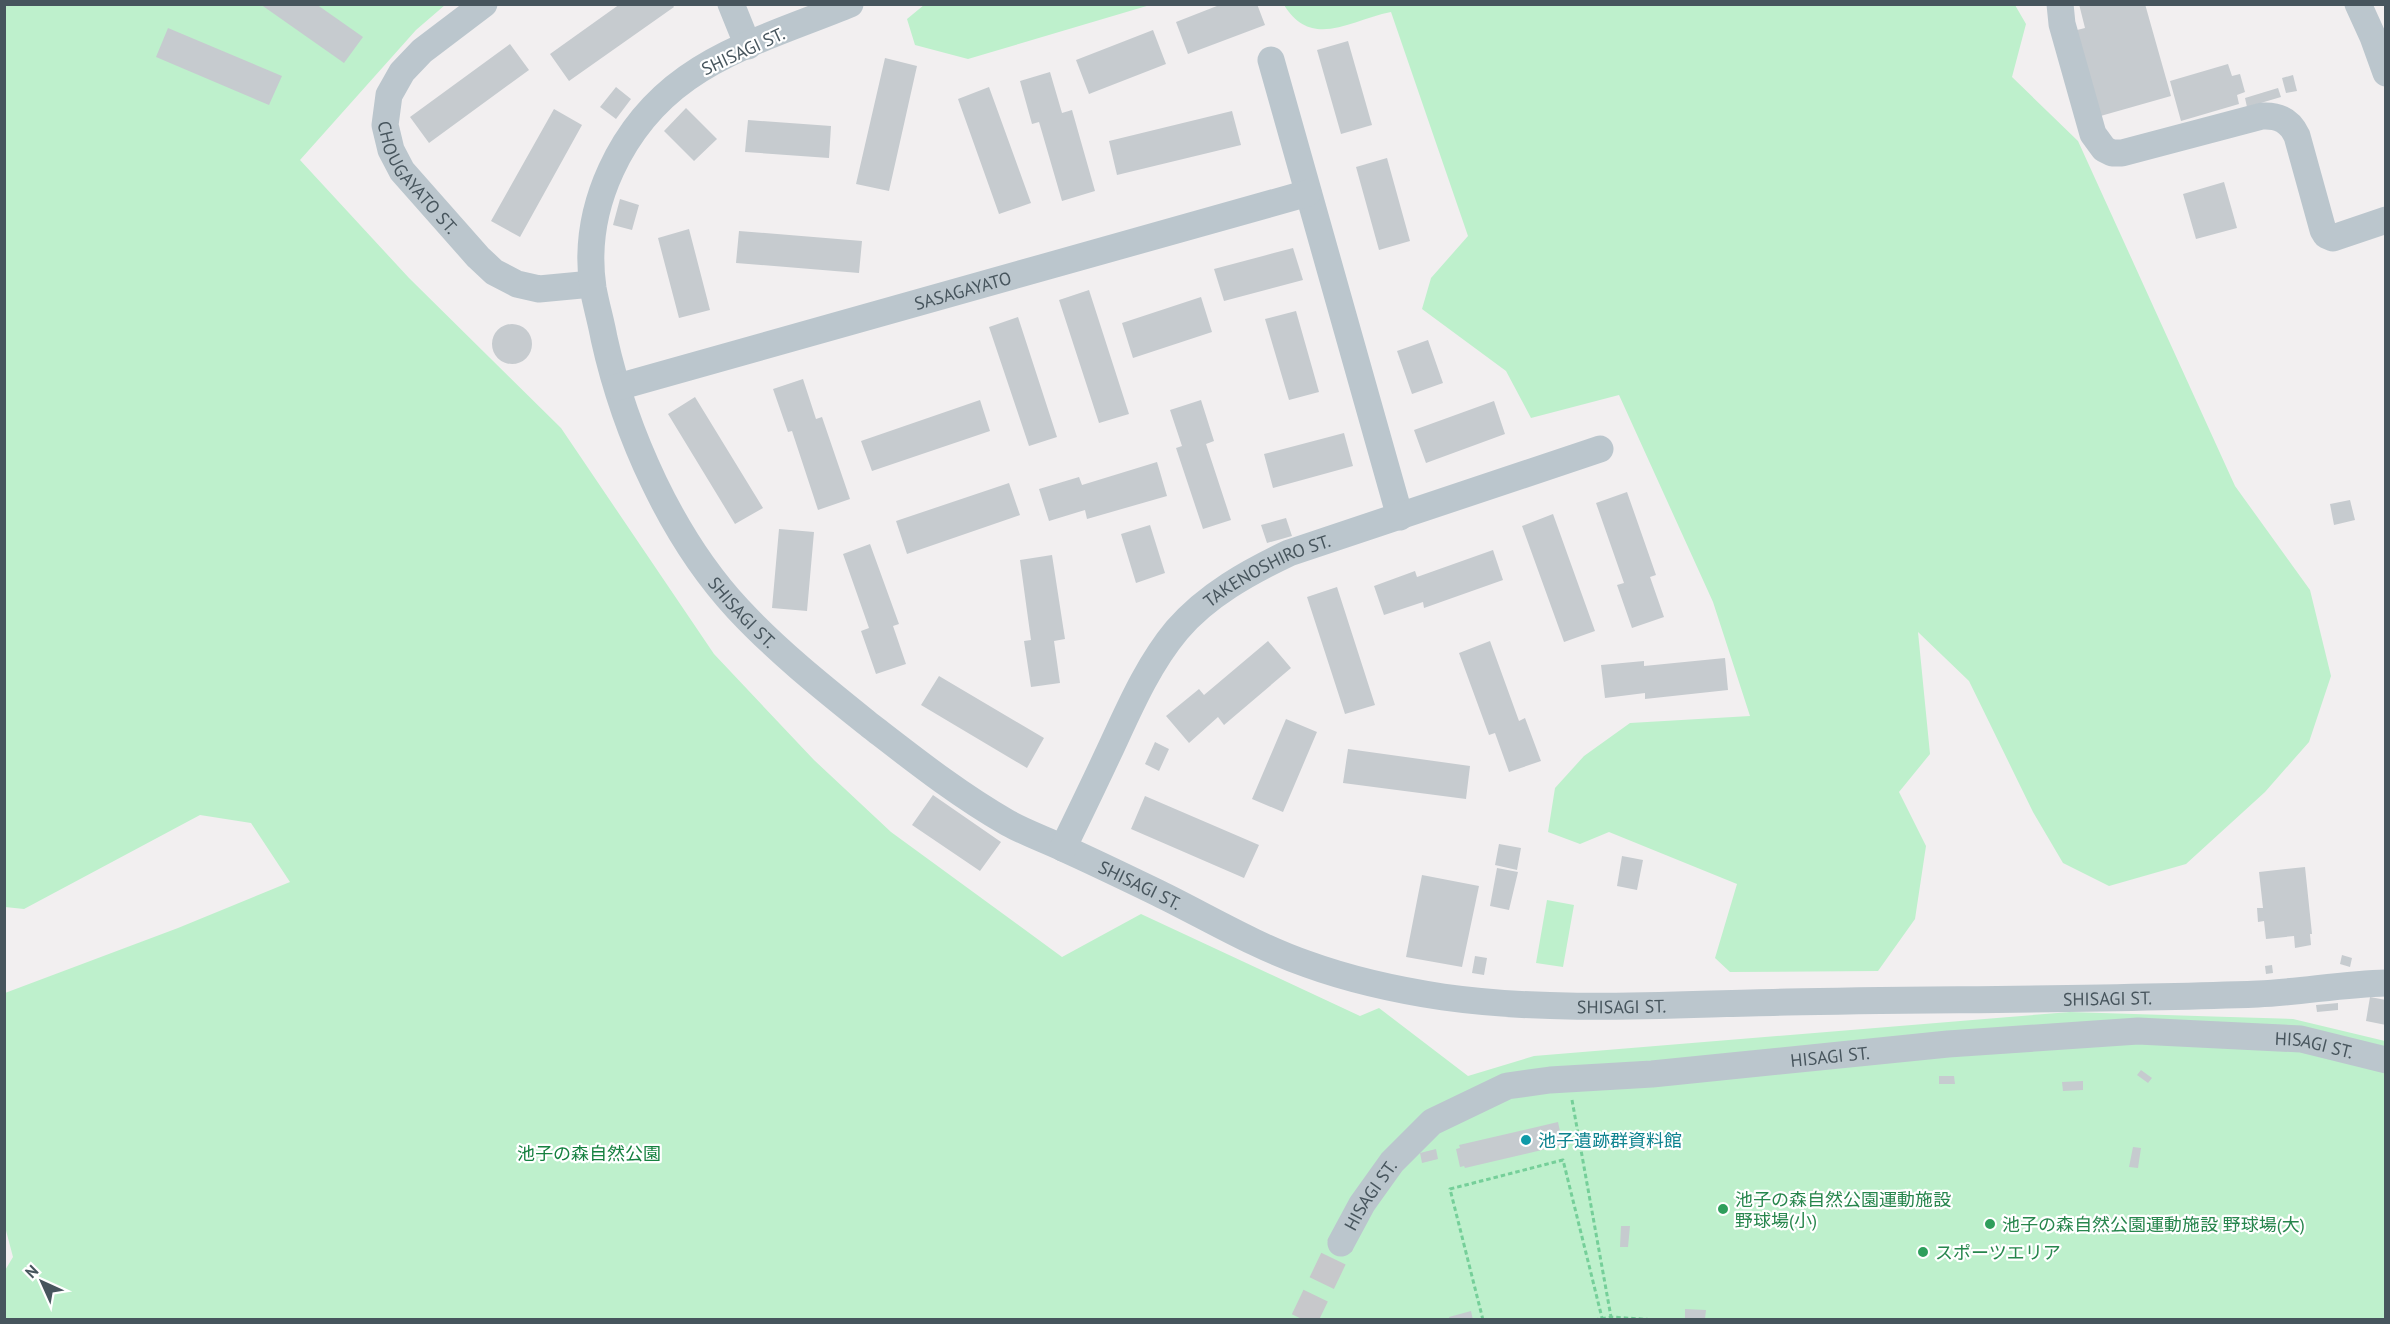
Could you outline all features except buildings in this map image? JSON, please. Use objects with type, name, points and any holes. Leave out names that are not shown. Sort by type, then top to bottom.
[{"type":"lane","name":"CHOUGAYATO ST.","points":[[484,4],[422,51],[402,72],[389,95],[385,125],[391,150],[402,171],[494,272],[517,284],[539,289],[592,284]]},
{"type":"lane","points":[[731,4],[748,46]]},
{"type":"lane","name":"SHISAGI ST.","points":[[850,4],[748,46],[688,76],[655,104],[621,147],[606,183],[597,214],[592,245],[592,284],[607,352],[643,456],[666,504],[695,554],[741,612],[773,645],[824,689],[954,789],[1011,825],[1255,942],[1304,963],[1367,982],[1436,996],[1485,1002],[1676,1006],[1782,1002],[2062,1000],[2266,993],[2385,983]]},
{"type":"lane","points":[[2060,4],[2062,24],[2093,134],[2104,149],[2112,153],[2122,153],[2262,116],[2275,115],[2293,128],[2297,136],[2326,235],[2333,238],[2385,220]]},
{"type":"lane","points":[[2358,4],[2373,37],[2385,73]]},
{"type":"lane","points":[[1271,60],[1400,517]]},
{"type":"lane","name":"SASAGAYATO","points":[[618,387],[1308,193]]},
{"type":"lane","name":"TAKENOSHIRO ST.","points":[[1063,848],[1134,698],[1155,662],[1178,630],[1211,598],[1254,569],[1289,553],[1600,449]]},
{"type":"lane","name":"HISAGI ST.","points":[[1341,1243],[1362,1204],[1392,1162],[1432,1122],[1507,1086],[1569,1079],[1652,1074],[1948,1044],[2138,1031],[2301,1039],[2385,1060]]},
{"type":"path","points":[[1569,1079],[1611,1317]]},
{"type":"path","points":[[1483,1320],[1450,1190],[1563,1160],[1602,1318]]},
{"type":"path","points":[[1594,1320],[1611,1317],[1656,1320]]},
{"type":"green space","name":"池子の森自然公園","points":[[5,5],[445,5],[416,30],[300,160],[409,278],[561,428],[714,654],[814,760],[891,832],[1062,957],[1141,914],[1360,1016],[1379,1008],[1468,1076],[1534,1056],[2070,1012],[2293,1019],[2385,1041],[2385,1319],[5,1320],[4,1272],[13,1257],[4,1223],[5,993],[178,928],[290,882],[251,823],[200,815],[24,909],[5,907]]},
{"type":"green space","points":[[924,5],[1150,5],[968,59],[915,45],[907,19]]},
{"type":"green space","points":[[1284,5],[2015,5],[2026,24],[2012,77],[2078,141],[2235,486],[2310,590],[2331,676],[2309,742],[2265,792],[2186,864],[2109,886],[2063,863],[2033,812],[1969,681],[1918,632],[1930,754],[1899,792],[1926,846],[1915,919],[1878,971],[1730,972],[1715,958],[1737,884],[1609,832],[1580,844],[1548,832],[1555,788],[1584,756],[1630,723],[1750,716],[1713,602],[1619,395],[1531,418],[1506,371],[1422,309],[1431,278],[1468,236],[1391,12],[1347,25],[1319,29],[1307,26],[1295,19]]},
{"type":"green space","points":[[1547,900],[1574,905],[1563,967],[1536,963]]},
{"type":"tunnel","points":[[1304,1320],[1341,1243]]},
{"type":"place","name":"池子遺跡群資料館","points":[[1526,1140]]},
{"type":"place","name":"池子の森自然公園運動施設 野球場(小)","points":[[1723,1209]]},
{"type":"place","name":"池子の森自然公園運動施設 野球場(大)","points":[[1990,1224]]},
{"type":"place","name":"スポーツエリア","points":[[1923,1252]]}]
